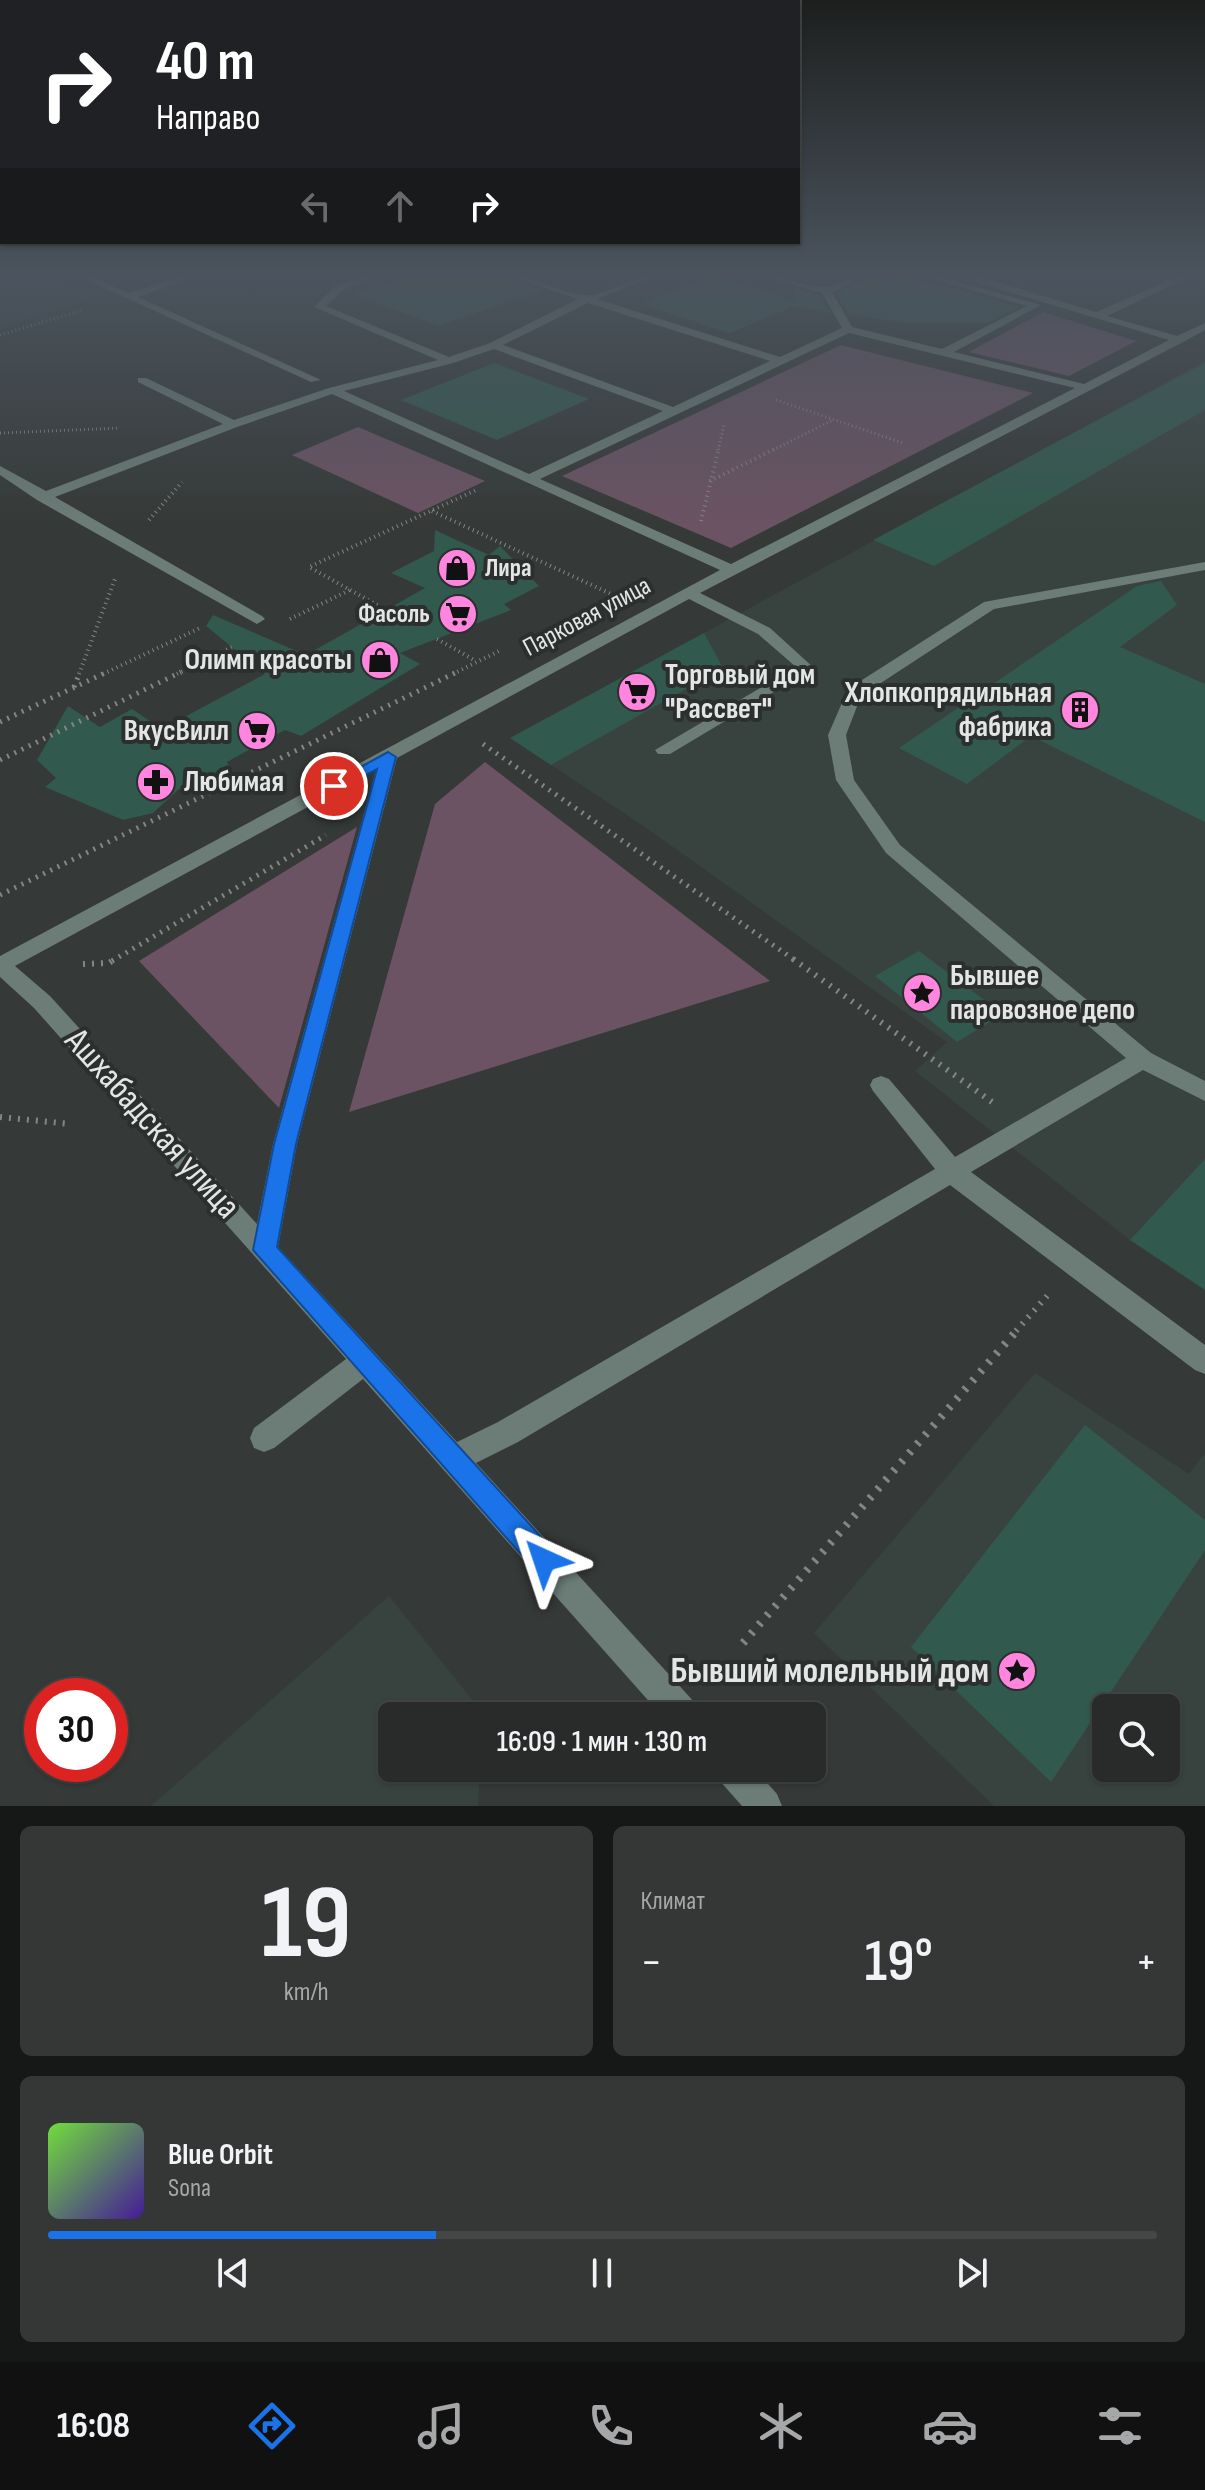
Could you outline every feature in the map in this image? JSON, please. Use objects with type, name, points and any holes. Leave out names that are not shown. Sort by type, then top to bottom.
[{"type":"street","points":[[269,359],[315,380]]},
{"type":"street","points":[[445,359],[449,361]]},
{"type":"street","points":[[42,497],[233,424],[333,390],[454,359]]},
{"type":"street","points":[[533,359],[673,411]]},
{"type":"street","points":[[776,359],[781,361]]},
{"type":"street","points":[[531,478],[785,359]]},
{"type":"street","points":[[969,359],[1088,388]]},
{"type":"street","name":"Парковая улица","points":[[0,965],[731,570],[1142,359]]},
{"type":"street","points":[[142,380],[233,424]]},
{"type":"street","points":[[333,390],[731,570]]},
{"type":"street","points":[[0,470],[257,619]]},
{"type":"street","points":[[1205,566],[989,605],[854,693],[837,735],[845,780],[893,849],[1143,1059],[1205,1092]]},
{"type":"street","points":[[664,750],[806,668],[764,631],[689,593]]},
{"type":"street","points":[[265,1250],[285,1144],[388,757]]},
{"type":"street","name":"Ашхабадская улица","points":[[0,965],[42,1002],[671,1702]]},
{"type":"street","points":[[453,1459],[508,1432],[1143,1059]]},
{"type":"street","points":[[881,1085],[953,1173],[1205,1361]]},
{"type":"street","points":[[264,1438],[365,1361]]},
{"type":"street","points":[[744,1782],[765,1806]]},
{"type":"path","points":[[730,384],[912,447]]},
{"type":"path","points":[[693,553],[726,414]]},
{"type":"path","points":[[710,481],[833,420]]},
{"type":"path","points":[[74,687],[129,544],[233,424]]},
{"type":"path","points":[[0,433],[124,428]]},
{"type":"path","points":[[386,610],[309,567],[517,472]]},
{"type":"path","points":[[431,511],[611,594]]},
{"type":"path","points":[[597,601],[624,587]]},
{"type":"path","points":[[280,624],[350,590]]},
{"type":"path","points":[[0,722],[203,627]]},
{"type":"path","points":[[437,639],[477,662]]},
{"type":"path","points":[[0,760],[238,644]]},
{"type":"path","points":[[0,895],[504,648]]},
{"type":"path","points":[[479,741],[724,910],[1027,1127]]},
{"type":"path","points":[[0,1117],[70,1124]]},
{"type":"path","points":[[743,1643],[1075,1264]]},
{"type":"shaded area","points":[[811,359],[898,359],[1033,393],[731,548],[562,476]]},
{"type":"shaded area","points":[[999,359],[1101,359],[1069,376]]},
{"type":"shaded area","points":[[1205,361],[1205,1290],[1130,1240],[915,1071],[947,1042],[642,825],[510,738]]},
{"type":"shaded area","points":[[358,427],[485,481],[418,513],[292,455]]},
{"type":"shaded area","points":[[485,762],[770,981],[349,1112],[435,804]]},
{"type":"shaded area","points":[[357,827],[279,1108],[139,961]]},
{"type":"shaded area","points":[[1035,1373],[1189,1474],[1205,1453],[1205,1806],[994,1806],[814,1633]]},
{"type":"shaded area","points":[[389,1596],[474,1702],[378,1702],[378,1782],[479,1782],[478,1806],[151,1806]]},
{"type":"building","points":[[494,363],[589,399],[497,440],[401,400]]},
{"type":"building","points":[[1205,363],[1205,410],[934,566],[873,540]]},
{"type":"building","points":[[435,530],[489,555],[500,546],[539,586],[504,604],[511,610],[400,653],[420,664],[301,736],[285,730],[227,762],[234,775],[195,795],[179,789],[153,813],[123,820],[45,787],[56,778],[37,760],[68,706],[100,727],[132,709],[162,729],[265,674],[206,626],[213,615],[306,655],[425,588],[391,573],[434,551]]},
{"type":"building","name":"Хлопкопрядильная фабрика","points":[[1161,581],[1177,605],[1120,647],[1205,684],[1205,822],[1031,736],[967,784],[899,748],[1137,586]]},
{"type":"building","name":"Торговый дом \"Рассвет\"","points":[[704,633],[723,668],[551,765],[510,738]]},
{"type":"building","points":[[919,951],[1003,1014],[957,1042],[875,976]]},
{"type":"building","points":[[1205,1159],[1205,1290],[1130,1240]]},
{"type":"building","points":[[1085,1425],[1205,1520],[1205,1550],[1109,1694],[1092,1694],[1092,1720],[1051,1782],[911,1647]]},
{"type":"place","name":"Лира","points":[[457,568]]},
{"type":"place","name":"Фасоль","points":[[458,614]]},
{"type":"place","name":"Олимп красоты","points":[[380,660]]},
{"type":"place","name":"Торговый дом \"Рассвет\"","points":[[637,692]]},
{"type":"place","name":"Хлопкопрядильная фабрика","points":[[1080,710]]},
{"type":"place","name":"ВкусВилл","points":[[257,731]]},
{"type":"place","name":"Любимая","points":[[156,782]]},
{"type":"place","name":"Бывшее паровозное депо","points":[[922,993]]},
{"type":"place","name":"Бывший молельный дом","points":[[1017,1671]]},
{"type":"route","points":[[334,786],[388,757],[285,1144],[265,1250],[544,1560]]}]
